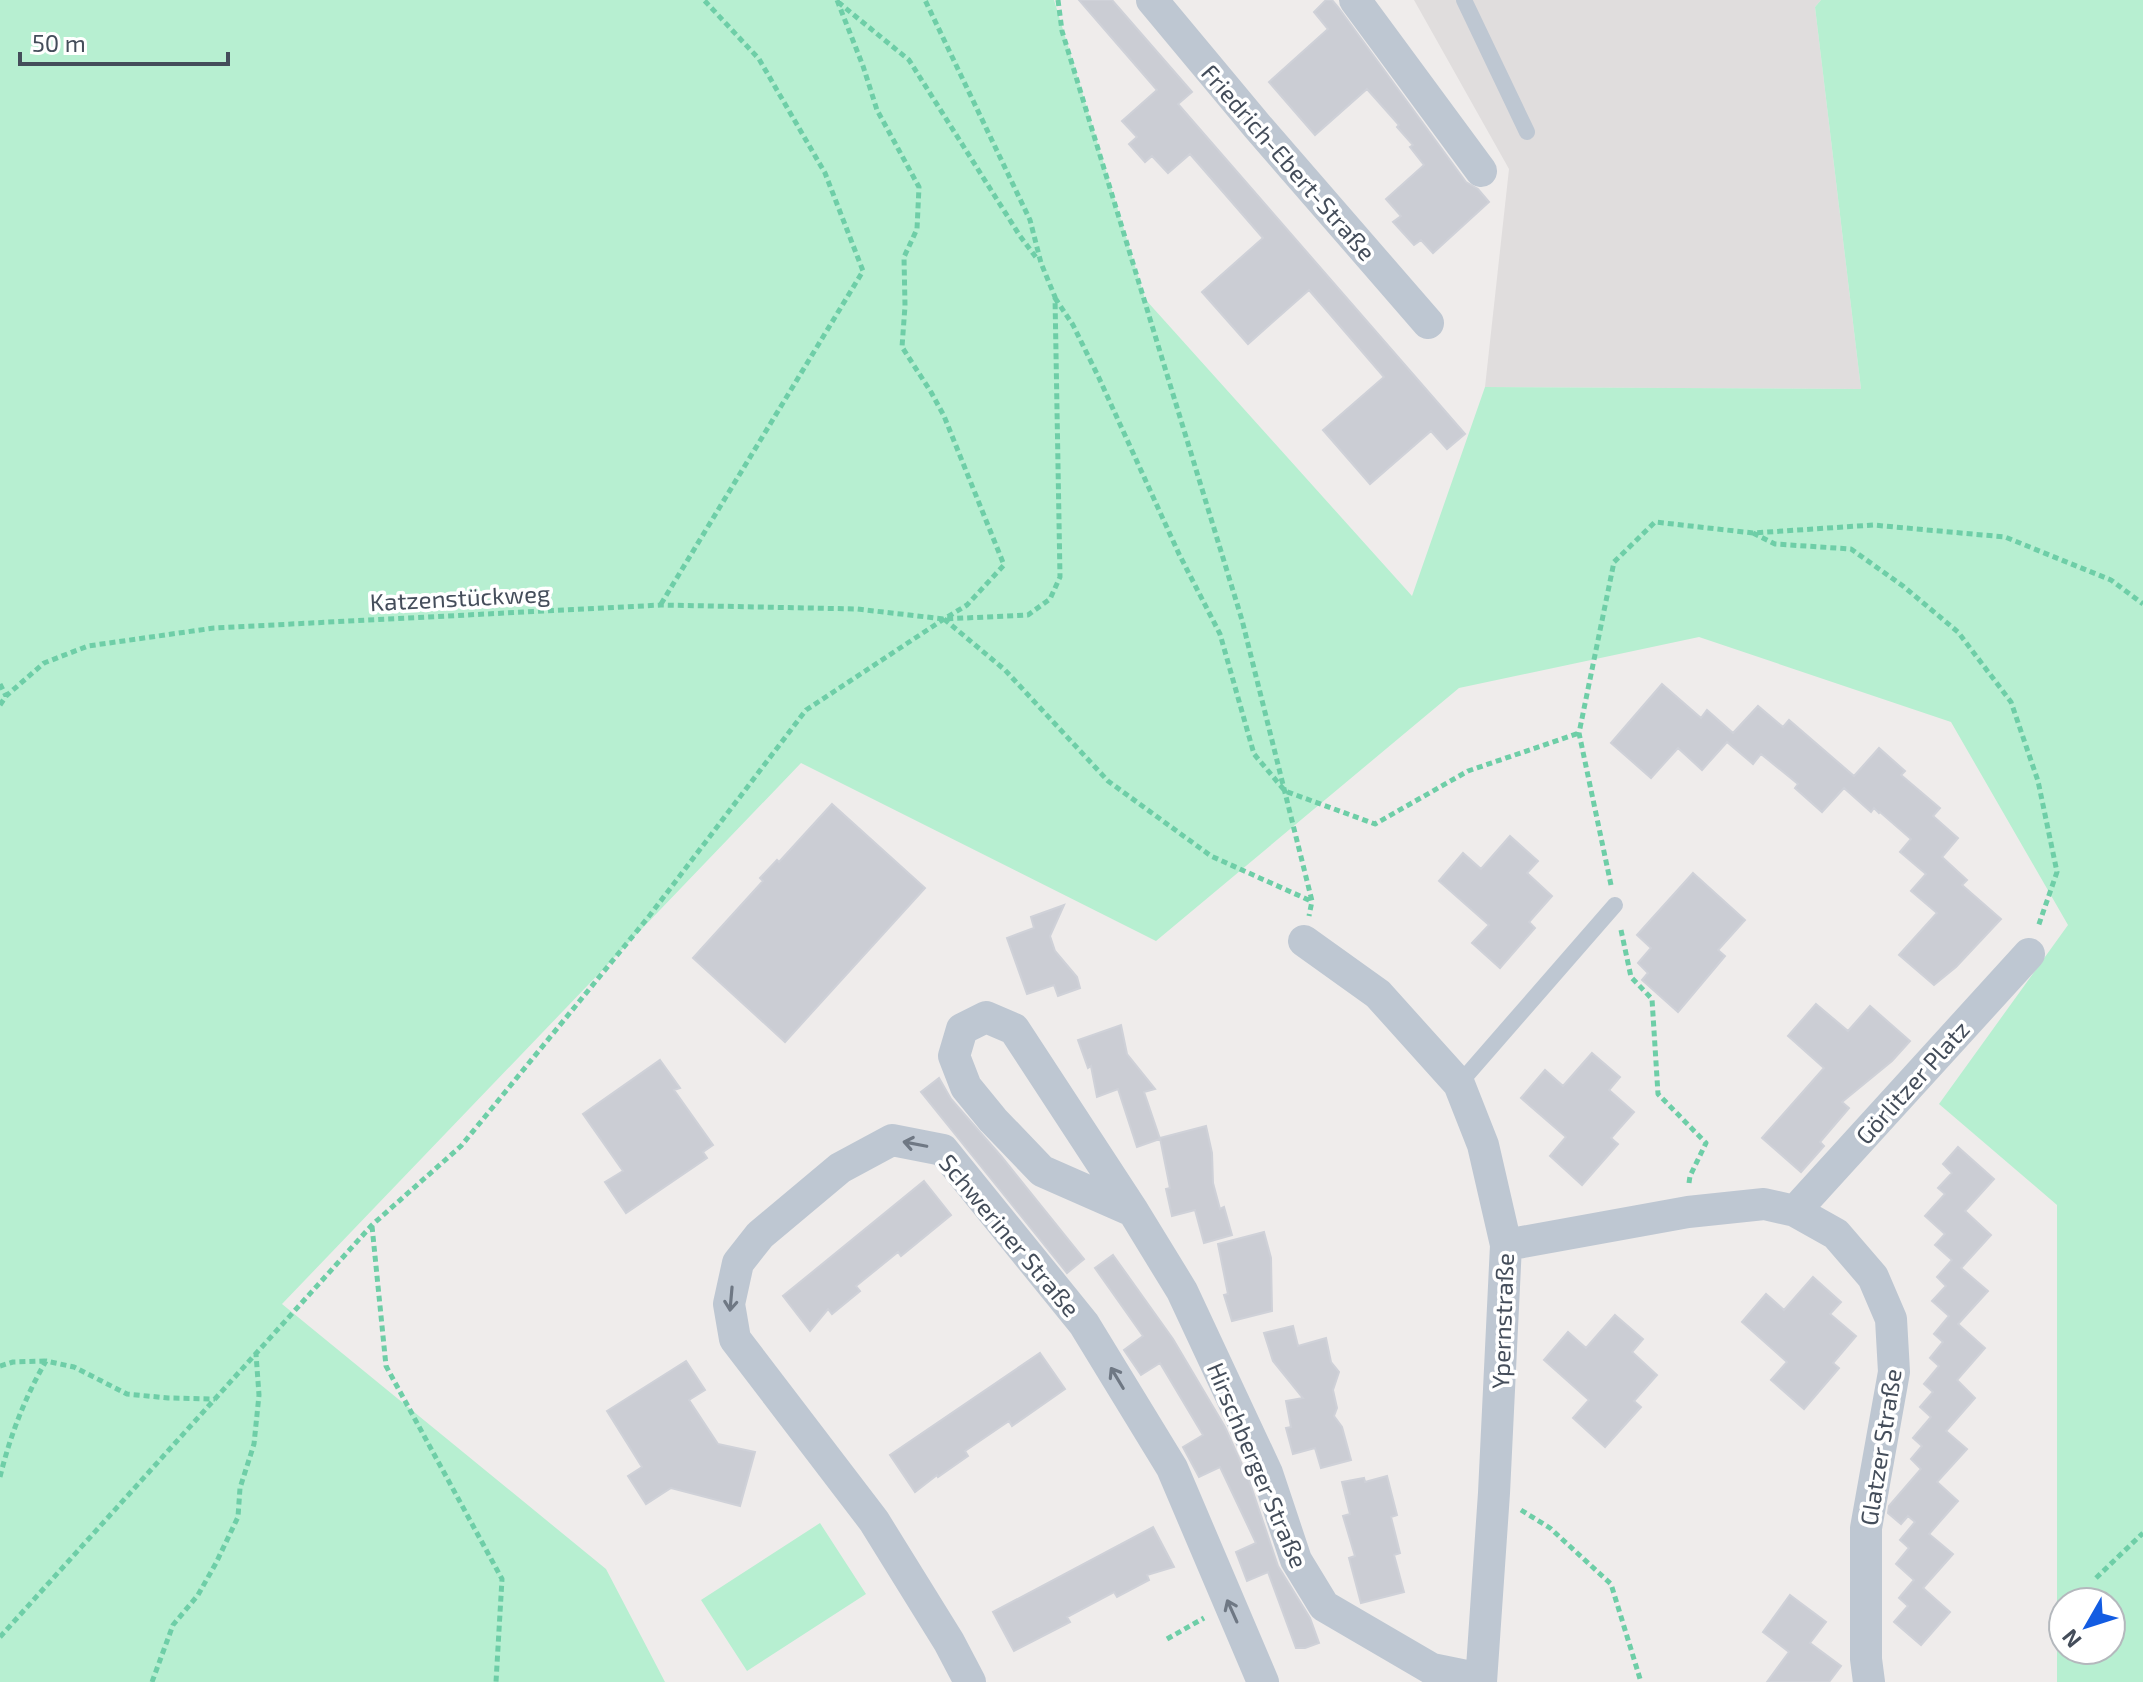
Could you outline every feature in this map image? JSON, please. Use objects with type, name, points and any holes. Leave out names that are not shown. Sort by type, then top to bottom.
[{"type":"street","name":"Friedrich-Ebert-Straße","points":[[1152,0],[1428,323]]},
{"type":"street","points":[[1355,0],[1481,171]]},
{"type":"street","name":"Ypernstraße","points":[[1304,941],[1378,994],[1459,1084],[1483,1145],[1506,1245],[1481,1680]]},
{"type":"street","name":"Görlitzer Platz","points":[[1795,1211],[2029,954]]},
{"type":"street","name":"Hirschberger Straße","points":[[1133,1211],[1042,1171],[993,1120],[966,1087],[954,1056],[962,1029],[986,1017],[1014,1029],[1133,1211],[1182,1291],[1267,1473],[1296,1560],[1324,1606],[1432,1669],[1481,1680]]},
{"type":"street","name":"Schweriner Straße","points":[[970,1682],[949,1642],[874,1521],[735,1339],[729,1304],[738,1263],[760,1235],[840,1168],[892,1140],[943,1150],[1084,1324],[1172,1468],[1263,1682]]},
{"type":"street","name":"Glatzer Straße","points":[[1506,1245],[1688,1212],[1764,1204],[1795,1211],[1836,1234],[1873,1277],[1891,1319],[1894,1372],[1866,1528],[1866,1659],[1869,1682]]},
{"type":"lane","points":[[1464,0],[1527,132]]},
{"type":"lane","points":[[1459,1084],[1615,905]]},
{"type":"path","points":[[661,605],[863,271],[825,173],[759,59],[704,0]]},
{"type":"path","points":[[837,0],[909,60],[1020,236],[1041,263]]},
{"type":"path","points":[[0,1637],[372,1225],[461,1146],[650,915],[806,710],[967,605],[1004,565],[944,416],[902,347],[904,257],[917,229],[919,187],[877,110],[837,0]]},
{"type":"path","points":[[925,0],[1030,220],[1041,263],[1055,297],[1073,325],[1099,378],[1179,554],[1220,634],[1254,754],[1285,791],[1375,824],[1468,771],[1579,733]]},
{"type":"path","points":[[944,619],[1005,670],[1108,781],[1211,856],[1312,901],[1242,620],[1062,31],[1058,0]]},
{"type":"path","name":"Katzenstückweg","points":[[0,705],[44,663],[88,646],[214,628],[661,605],[857,609],[944,619],[1028,615],[1050,599],[1060,577],[1055,297]]},
{"type":"path","points":[[1688,1212],[1690,1176],[1706,1143],[1658,1094],[1652,999],[1631,977],[1579,733],[1614,562],[1655,522],[1753,533],[1873,525],[2005,537],[2111,580],[2143,604]]},
{"type":"path","points":[[1753,533],[1775,544],[1851,549],[1903,586],[1958,632],[2011,702],[2038,781],[2057,872],[2029,954]]},
{"type":"path","points":[[0,684],[6,696]]},
{"type":"path","points":[[372,1225],[386,1366],[502,1579],[496,1682]]},
{"type":"path","points":[[152,1682],[173,1625],[198,1595],[238,1517],[240,1488],[254,1444],[259,1395],[256,1353]]},
{"type":"path","points":[[0,1366],[13,1362],[46,1361],[74,1367],[127,1394],[216,1399]]},
{"type":"path","points":[[0,1477],[27,1394],[46,1361]]},
{"type":"path","points":[[1550,1528],[1611,1584],[1641,1682]]},
{"type":"path","points":[[2096,1578],[2143,1533]]},
{"type":"path","points":[[1167,1639],[1229,1605]]},
{"type":"shaded area","points":[[1414,0],[1821,0],[1815,7],[1861,389],[1485,387],[1509,169]]},
{"type":"green space","points":[[0,0],[1054,0],[1145,299],[1412,596],[1485,387],[1861,389],[1815,7],[1821,0],[2143,0],[2143,1682],[2057,1682],[2057,1666],[2127,1666],[2127,1586],[2057,1586],[2057,1205],[1939,1104],[2068,925],[1951,722],[1699,637],[1459,688],[1156,941],[801,763],[282,1304],[606,1569],[665,1682],[0,1682]]},
{"type":"green space","points":[[820,1523],[866,1594],[747,1671],[701,1600]]},
{"type":"building","points":[[1079,0],[1112,0],[1192,92],[1178,104],[1465,434],[1447,449],[1431,431],[1370,484],[1323,430],[1384,377],[1309,290],[1248,344],[1202,292],[1263,238],[1190,154],[1168,173],[1152,156],[1145,162],[1129,144],[1137,137],[1122,121],[1157,90]]},
{"type":"building","points":[[1326,0],[1332,0],[1338,7],[1466,182],[1478,189],[1489,202],[1433,253],[1421,240],[1414,245],[1393,222],[1401,216],[1386,199],[1424,165],[1410,147],[1413,145],[1397,127],[1399,125],[1367,89],[1315,135],[1269,82],[1328,29],[1314,12]]},
{"type":"building","points":[[1662,684],[1701,718],[1707,710],[1733,733],[1758,706],[1783,727],[1789,720],[1854,776],[1879,748],[1905,771],[1901,775],[1940,808],[1933,816],[1958,838],[1942,857],[1967,880],[1962,885],[2001,919],[1956,967],[1934,985],[1899,955],[1937,913],[1911,891],[1926,874],[1900,852],[1911,839],[1880,812],[1874,808],[1871,812],[1844,788],[1822,812],[1795,788],[1798,784],[1761,754],[1753,764],[1727,742],[1702,770],[1678,748],[1651,778],[1611,743]]},
{"type":"building","points":[[832,804],[925,888],[785,1042],[693,958],[763,881],[760,878],[777,860],[779,862]]},
{"type":"building","points":[[1510,836],[1538,861],[1527,873],[1552,896],[1529,922],[1535,928],[1500,968],[1472,943],[1489,925],[1439,881],[1463,853],[1481,869]]},
{"type":"building","points":[[1693,873],[1745,920],[1718,950],[1725,956],[1678,1012],[1642,980],[1648,973],[1638,963],[1651,948],[1637,935]]},
{"type":"building","points":[[1064,905],[1050,936],[1055,951],[1077,977],[1080,988],[1058,996],[1054,985],[1027,994],[1007,938],[1034,928],[1031,917]]},
{"type":"building","points":[[1816,1004],[1848,1031],[1870,1006],[1910,1041],[1892,1061],[1842,1102],[1849,1108],[1820,1142],[1824,1146],[1801,1172],[1762,1138],[1824,1068],[1788,1036]]},
{"type":"building","points":[[1121,1025],[1127,1054],[1155,1089],[1144,1092],[1160,1139],[1137,1147],[1118,1089],[1097,1097],[1091,1066],[1088,1068],[1078,1040]]},
{"type":"building","points":[[1592,1053],[1620,1077],[1609,1090],[1634,1112],[1611,1138],[1618,1144],[1582,1185],[1550,1156],[1566,1137],[1521,1098],[1545,1070],[1563,1086]]},
{"type":"building","points":[[660,1060],[680,1088],[674,1090],[713,1145],[703,1152],[707,1158],[626,1213],[605,1182],[623,1171],[583,1114]]},
{"type":"building","points":[[939,1078],[951,1099],[1084,1259],[1067,1273],[921,1092]]},
{"type":"building","points":[[1206,1126],[1212,1153],[1213,1183],[1232,1235],[1204,1243],[1195,1210],[1172,1216],[1160,1138]]},
{"type":"building","points":[[1958,1147],[1994,1179],[1965,1211],[1991,1235],[1961,1268],[1988,1291],[1958,1324],[1985,1348],[1957,1380],[1975,1398],[1946,1431],[1967,1449],[1937,1482],[1958,1501],[1929,1534],[1953,1554],[1923,1588],[1950,1612],[1921,1645],[1894,1622],[1908,1606],[1899,1598],[1914,1580],[1896,1564],[1909,1548],[1900,1540],[1915,1522],[1908,1516],[1901,1524],[1888,1513],[1889,1506],[1921,1469],[1911,1459],[1922,1446],[1913,1438],[1931,1417],[1920,1407],[1933,1392],[1924,1384],[1939,1366],[1930,1358],[1943,1342],[1934,1334],[1949,1316],[1932,1301],[1946,1286],[1937,1277],[1952,1260],[1935,1245],[1945,1234],[1925,1216],[1945,1194],[1938,1188],[1952,1173],[1943,1164]]},
{"type":"building","points":[[924,1181],[951,1215],[901,1256],[898,1252],[856,1286],[860,1291],[832,1314],[828,1309],[810,1331],[783,1296]]},
{"type":"building","points":[[1264,1232],[1271,1258],[1272,1311],[1232,1321],[1224,1295],[1228,1294],[1218,1244]]},
{"type":"building","points":[[1113,1255],[1173,1339],[1225,1427],[1249,1480],[1278,1566],[1310,1618],[1319,1643],[1296,1648],[1268,1572],[1247,1581],[1236,1552],[1256,1543],[1220,1467],[1199,1477],[1183,1447],[1203,1435],[1160,1363],[1141,1375],[1124,1350],[1143,1336],[1095,1268]]},
{"type":"building","points":[[1813,1277],[1841,1302],[1830,1314],[1856,1336],[1833,1363],[1839,1368],[1804,1409],[1771,1380],[1787,1362],[1742,1322],[1766,1294],[1784,1310]]},
{"type":"building","points":[[1615,1315],[1643,1339],[1632,1352],[1657,1375],[1634,1401],[1641,1407],[1605,1447],[1573,1418],[1589,1400],[1544,1360],[1568,1332],[1586,1348]]},
{"type":"building","points":[[1293,1326],[1298,1346],[1326,1338],[1331,1362],[1339,1372],[1333,1390],[1337,1408],[1334,1416],[1342,1427],[1351,1460],[1321,1468],[1315,1448],[1293,1454],[1286,1428],[1291,1427],[1286,1401],[1303,1398],[1273,1361],[1264,1333]]},
{"type":"building","points":[[1040,1353],[1065,1389],[1012,1426],[1009,1421],[965,1451],[968,1456],[915,1492],[890,1455]]},
{"type":"building","points":[[686,1361],[705,1390],[689,1400],[718,1444],[755,1452],[740,1506],[671,1488],[646,1504],[628,1476],[642,1467],[607,1411]]},
{"type":"building","points":[[1387,1476],[1397,1515],[1391,1517],[1400,1553],[1394,1555],[1404,1592],[1361,1603],[1349,1558],[1355,1556],[1343,1516],[1350,1514],[1342,1482],[1364,1478],[1365,1482]]},
{"type":"building","points":[[1153,1527],[1174,1567],[1147,1575],[1149,1580],[1117,1597],[1114,1592],[1067,1617],[1070,1622],[1014,1651],[993,1612]]},
{"type":"building","points":[[1790,1595],[1826,1622],[1810,1643],[1841,1666],[1829,1682],[1767,1682],[1789,1652],[1763,1632]]}]
